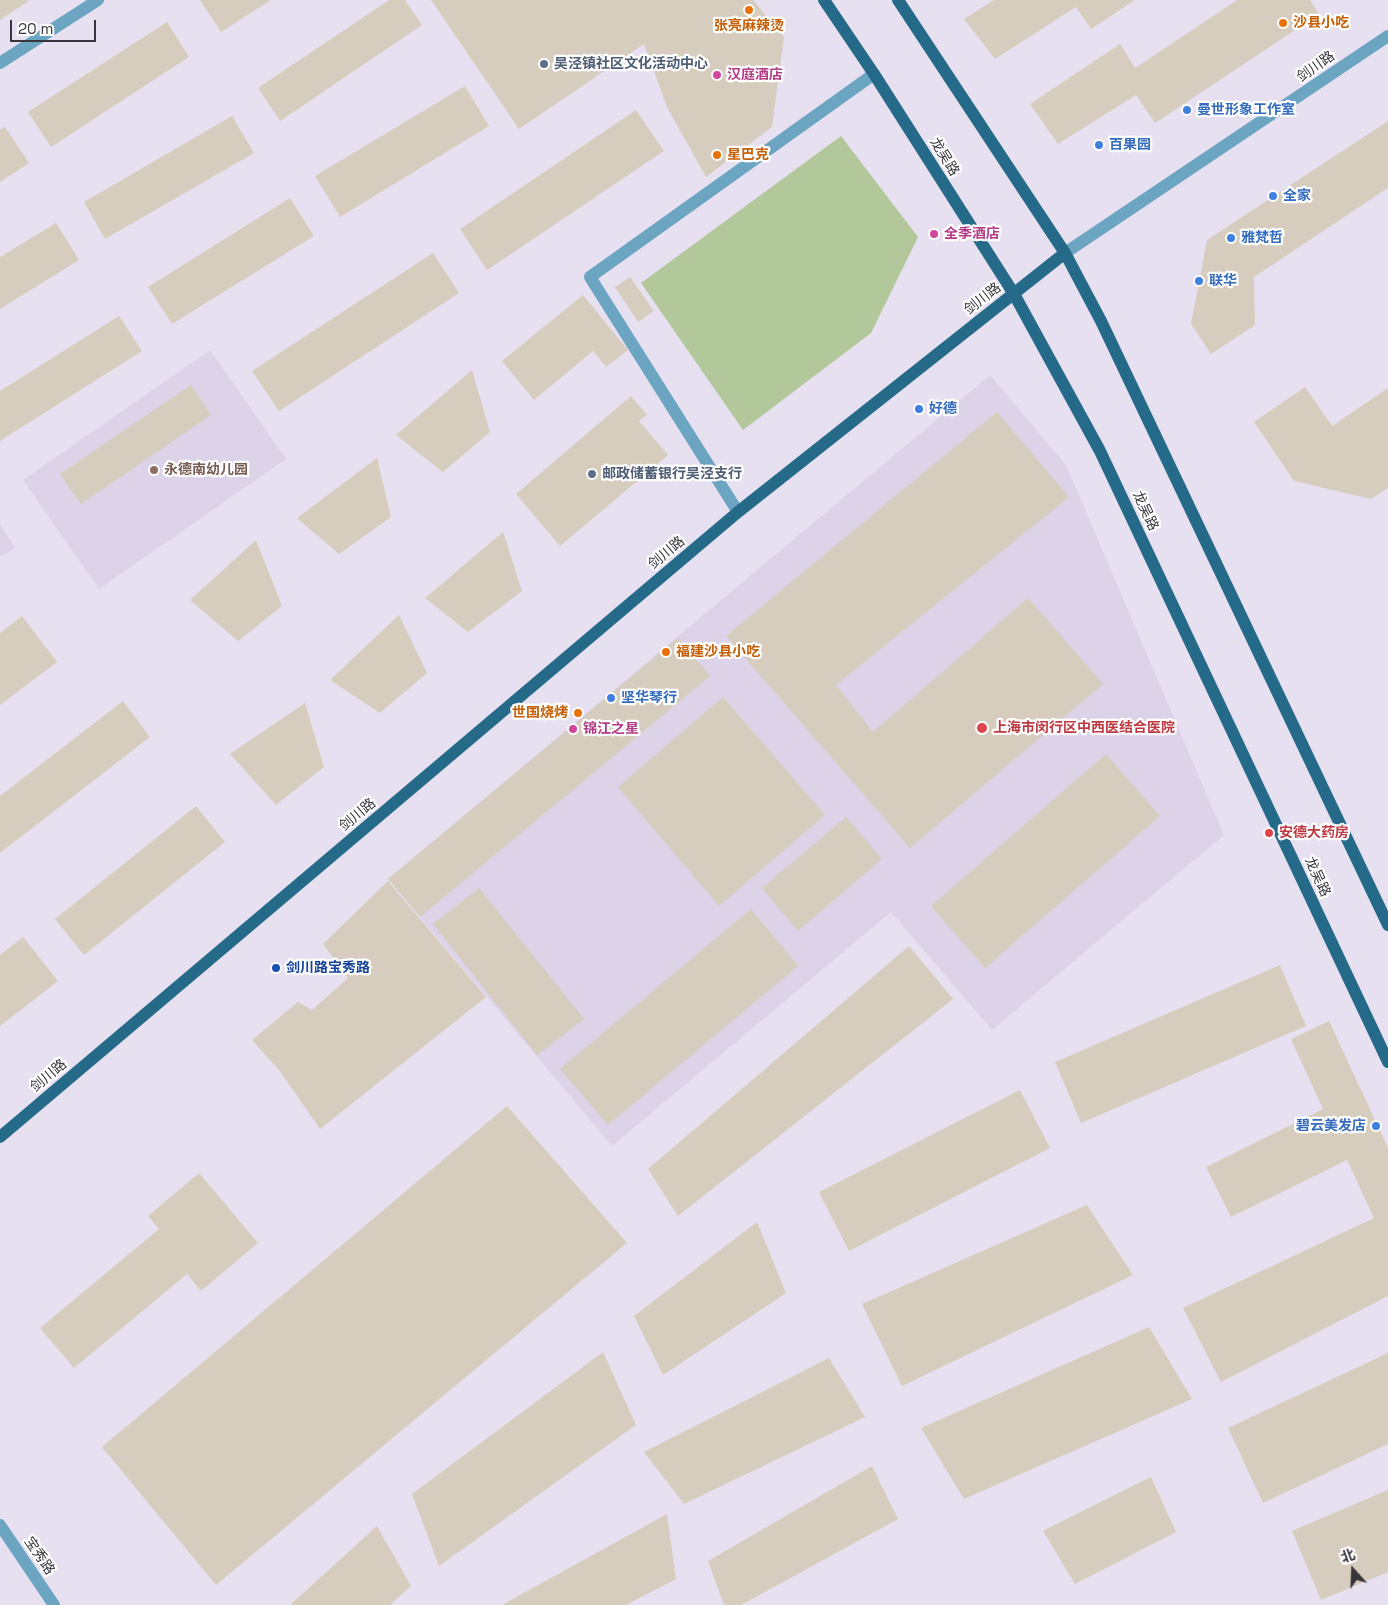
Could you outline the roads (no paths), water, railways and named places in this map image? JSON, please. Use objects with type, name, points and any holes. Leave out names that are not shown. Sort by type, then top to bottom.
[{"type":"main road","name":"龙吴路","points":[[824,0],[874,74],[1014,294],[1100,450],[1388,1062]]},
{"type":"main road","points":[[898,0],[1065,253],[1101,321],[1388,925]]},
{"type":"main road","name":"剑川路","points":[[0,1137],[738,512],[1065,253]]},
{"type":"street","points":[[0,63],[98,0]]},
{"type":"street","name":"剑川路","points":[[1065,253],[1388,36]]},
{"type":"street","points":[[738,512],[590,277],[874,74]]},
{"type":"street","name":"宝秀路","points":[[0,1525],[54,1605]]},
{"type":"place","name":"张亮麻辣烫","points":[[749,10]]},
{"type":"place","name":"沙县小吃","points":[[1283,23]]},
{"type":"place","name":"吴泾镇社区文化活动中心","points":[[544,64]]},
{"type":"place","name":"汉庭酒店","points":[[717,75]]},
{"type":"place","name":"曼世形象工作室","points":[[1187,110]]},
{"type":"place","name":"百果园","points":[[1099,145]]},
{"type":"place","name":"星巴克","points":[[717,155]]},
{"type":"place","name":"全家","points":[[1273,196]]},
{"type":"place","name":"全季酒店","points":[[934,234]]},
{"type":"place","name":"雅梵哲","points":[[1231,238]]},
{"type":"place","name":"联华","points":[[1199,281]]},
{"type":"place","name":"好德","points":[[919,409]]},
{"type":"place","name":"永德南幼儿园","points":[[154,470]]},
{"type":"place","name":"邮政储蓄银行吴泾支行","points":[[592,474]]},
{"type":"place","name":"福建沙县小吃","points":[[666,652]]},
{"type":"place","name":"坚华琴行","points":[[611,698]]},
{"type":"place","name":"世国烧烤","points":[[578,713]]},
{"type":"place","name":"上海市闵行区中西医结合医院","points":[[982,728]]},
{"type":"place","name":"锦江之星","points":[[573,729]]},
{"type":"place","name":"安德大药房","points":[[1269,833]]},
{"type":"place","name":"剑川路宝秀路","points":[[276,968]]},
{"type":"place","name":"碧云美发店","points":[[1376,1126]]}]
